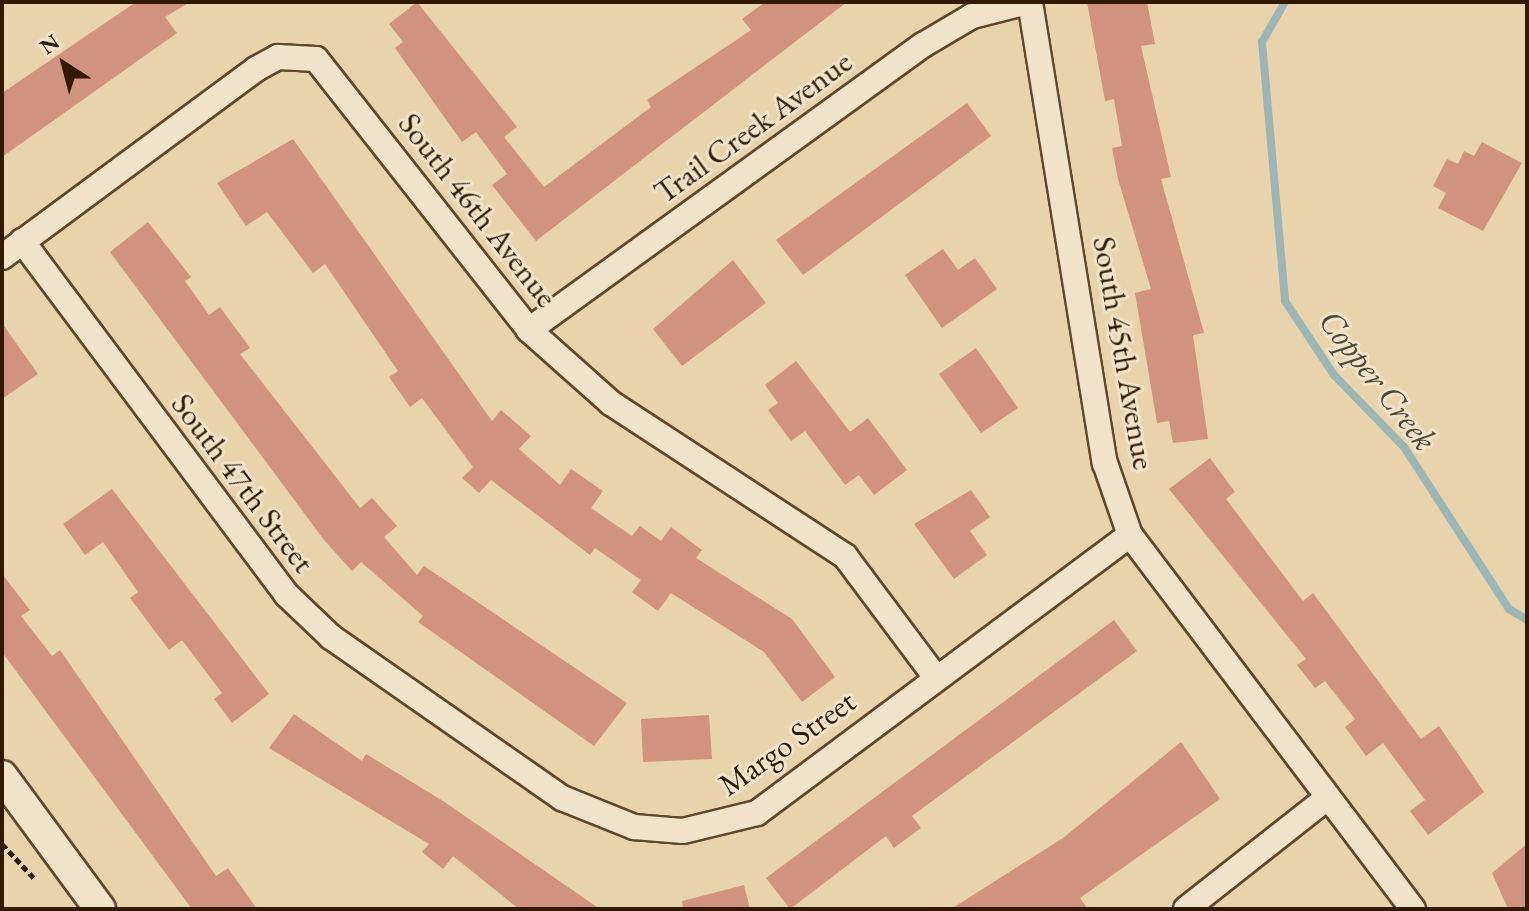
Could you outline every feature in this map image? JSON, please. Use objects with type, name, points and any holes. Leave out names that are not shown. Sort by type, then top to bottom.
[{"type":"street","name":"Trail Creek Avenue","points":[[529,330],[923,45],[972,16],[1029,2]]},
{"type":"street","name":"South 45th Avenue","points":[[1029,2],[1105,463],[1130,535],[1326,799],[1413,909]]},
{"type":"street","name":"South 46th Avenue","points":[[2,257],[181,124],[278,57],[316,59],[529,330],[611,403],[845,556],[934,675]]},
{"type":"street","name":"South 47th Street","points":[[22,241],[287,595],[331,637],[453,722]]},
{"type":"street","name":"Margo Street","points":[[453,722],[562,798],[634,827],[683,831],[757,813],[934,675],[1130,535]]},
{"type":"street","points":[[2,776],[100,909]]},
{"type":"street","points":[[1186,909],[1326,799]]},
{"type":"path","points":[[2,844],[34,878]]},
{"type":"building","points":[[136,2],[190,2],[165,17],[177,33],[2,157],[2,93]]},
{"type":"building","points":[[417,2],[517,127],[504,137],[544,187],[651,107],[647,100],[751,30],[742,19],[765,2],[847,2],[536,241],[492,185],[507,174],[476,132],[462,142],[395,48],[403,42],[389,24]]},
{"type":"building","points":[[1087,2],[1147,2],[1155,44],[1141,46],[1171,177],[1161,179],[1204,333],[1193,335],[1208,439],[1173,443],[1169,421],[1157,423],[1135,293],[1151,289],[1118,179],[1112,148],[1122,146],[1114,99],[1105,101]]},
{"type":"building","points":[[967,103],[991,136],[803,275],[776,240]]},
{"type":"building","points":[[293,139],[492,421],[501,410],[531,436],[519,449],[560,485],[571,469],[603,491],[591,508],[632,536],[640,526],[661,541],[671,527],[702,550],[696,558],[792,619],[835,677],[802,702],[764,652],[671,593],[658,611],[632,592],[641,580],[595,548],[590,555],[491,480],[479,493],[462,478],[473,467],[422,398],[410,407],[389,377],[398,371],[325,264],[313,273],[267,212],[246,226],[217,183]]},
{"type":"building","points":[[1482,142],[1522,163],[1483,231],[1438,208],[1446,193],[1433,186],[1447,159],[1458,164],[1464,151],[1474,156]]},
{"type":"building","points":[[148,222],[191,277],[185,281],[209,315],[220,307],[250,348],[240,354],[360,508],[372,498],[397,526],[384,537],[417,575],[424,566],[627,703],[594,746],[418,622],[423,616],[361,562],[352,571],[324,540],[110,252]]},
{"type":"building","points":[[943,249],[958,270],[975,258],[997,289],[942,328],[905,275]]},
{"type":"building","points":[[733,260],[766,303],[682,366],[653,329]]},
{"type":"building","points":[[2,323],[38,374],[2,399]]},
{"type":"building","points":[[976,348],[1018,408],[981,433],[939,374]]},
{"type":"building","points":[[796,361],[850,432],[868,418],[907,470],[874,495],[859,475],[845,485],[805,431],[791,441],[768,410],[778,403],[765,385]]},
{"type":"building","points":[[1210,458],[1235,492],[1226,499],[1303,601],[1313,593],[1421,739],[1439,726],[1484,792],[1428,835],[1410,811],[1425,800],[1383,743],[1366,756],[1345,727],[1355,719],[1325,681],[1315,688],[1297,665],[1306,659],[1169,489]]},
{"type":"building","points":[[112,489],[269,694],[232,723],[214,699],[222,693],[182,640],[169,650],[130,598],[138,592],[103,542],[85,555],[63,524]]},
{"type":"building","points":[[971,490],[990,517],[970,531],[987,555],[954,579],[914,524]]},
{"type":"building","points":[[2,574],[30,610],[21,616],[52,656],[60,650],[216,876],[228,868],[257,909],[192,909],[2,652]]},
{"type":"building","points":[[1114,620],[1137,651],[912,816],[921,828],[894,848],[886,836],[790,909],[766,878]]},
{"type":"building","points":[[294,714],[362,761],[366,754],[443,801],[600,909],[519,909],[453,856],[443,869],[422,852],[429,844],[269,748]]},
{"type":"building","points":[[709,715],[712,759],[643,762],[641,719]]},
{"type":"building","points":[[1181,742],[1220,799],[1080,898],[1088,909],[951,909],[1063,838]]},
{"type":"building","points":[[1527,844],[1527,909],[1508,909],[1492,873]]},
{"type":"building","points":[[744,885],[750,909],[683,909],[682,901]]},
{"type":"waterway","name":"Copper Creek","points":[[1285,2],[1262,42],[1285,301],[1334,375],[1404,447],[1509,609],[1527,620]]}]
